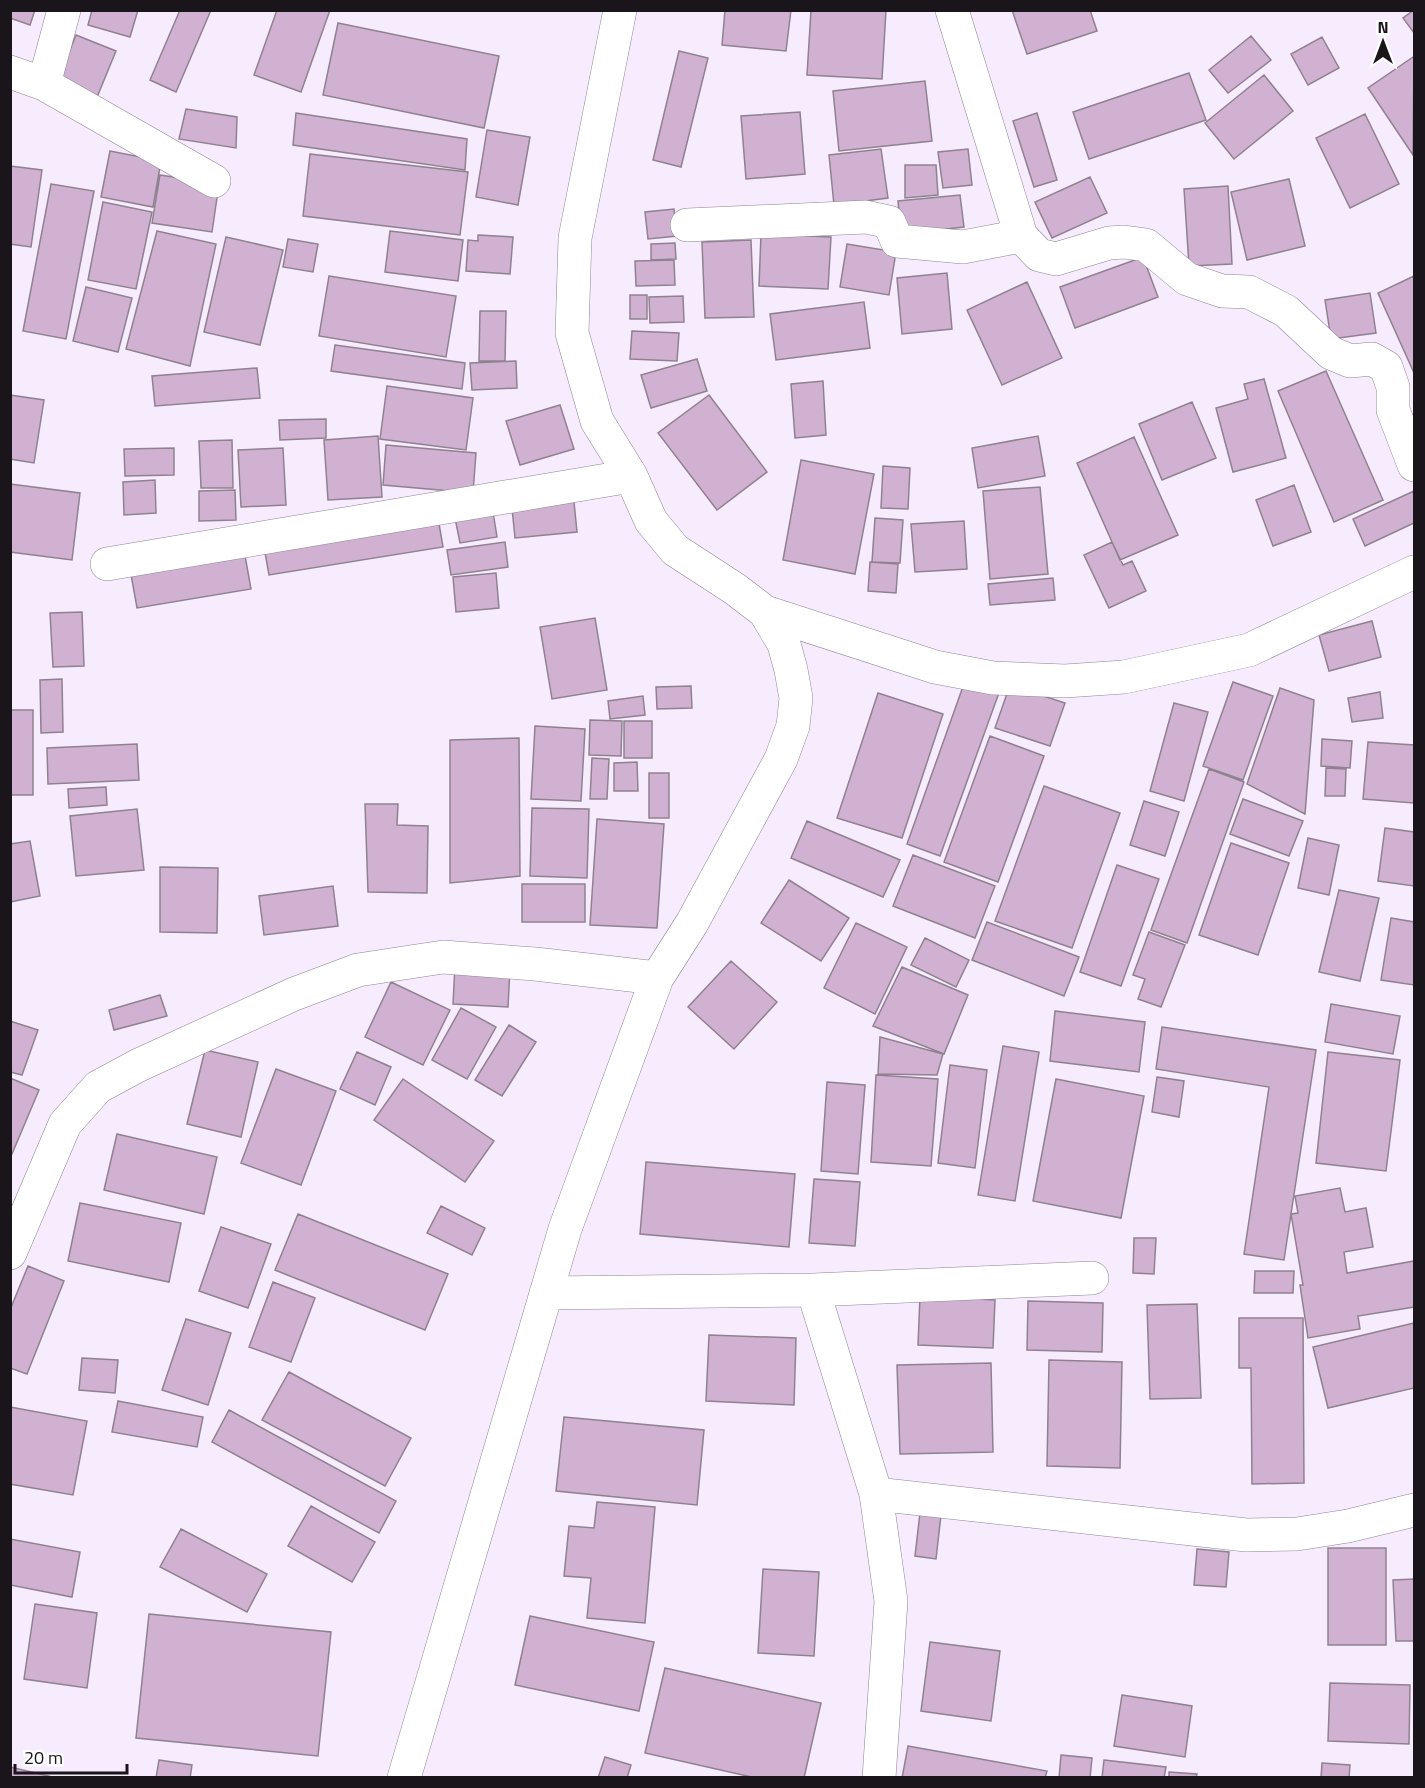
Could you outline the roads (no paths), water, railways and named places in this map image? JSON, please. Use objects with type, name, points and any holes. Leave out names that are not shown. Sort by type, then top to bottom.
[{"type":"street","points":[[44,84],[64,10]]},
{"type":"street","points":[[620,10],[575,238],[572,333],[597,421],[631,476],[651,521],[675,550],[735,589],[765,612],[935,667],[993,678],[1065,681],[1124,677],[1249,650],[1414,572]]},
{"type":"street","points":[[952,10],[1021,236],[1038,255],[1056,259],[1109,243],[1124,242],[1146,245],[1187,279],[1222,291],[1249,292],[1276,305],[1286,311],[1331,353],[1350,361],[1372,359],[1386,367],[1393,387],[1393,410],[1414,465]]},
{"type":"street","points":[[10,72],[44,84],[214,181]]},
{"type":"street","points":[[687,225],[866,217],[889,222],[897,241],[963,247],[1021,236]]},
{"type":"street","points":[[107,564],[631,476]]},
{"type":"street","points":[[404,1778],[565,1229],[657,978],[692,923],[781,759],[793,726],[796,698],[791,670],[784,644],[765,612]]},
{"type":"street","points":[[10,1253],[24,1190],[65,1124],[98,1087],[139,1065],[284,999],[358,970],[443,957],[535,964],[657,978]]},
{"type":"street","points":[[546,1293],[813,1290],[1092,1278]]},
{"type":"street","points":[[813,1290],[876,1494],[891,1601],[879,1778]]},
{"type":"street","points":[[876,1494],[1246,1535],[1297,1534],[1348,1526],[1414,1510]]}]
